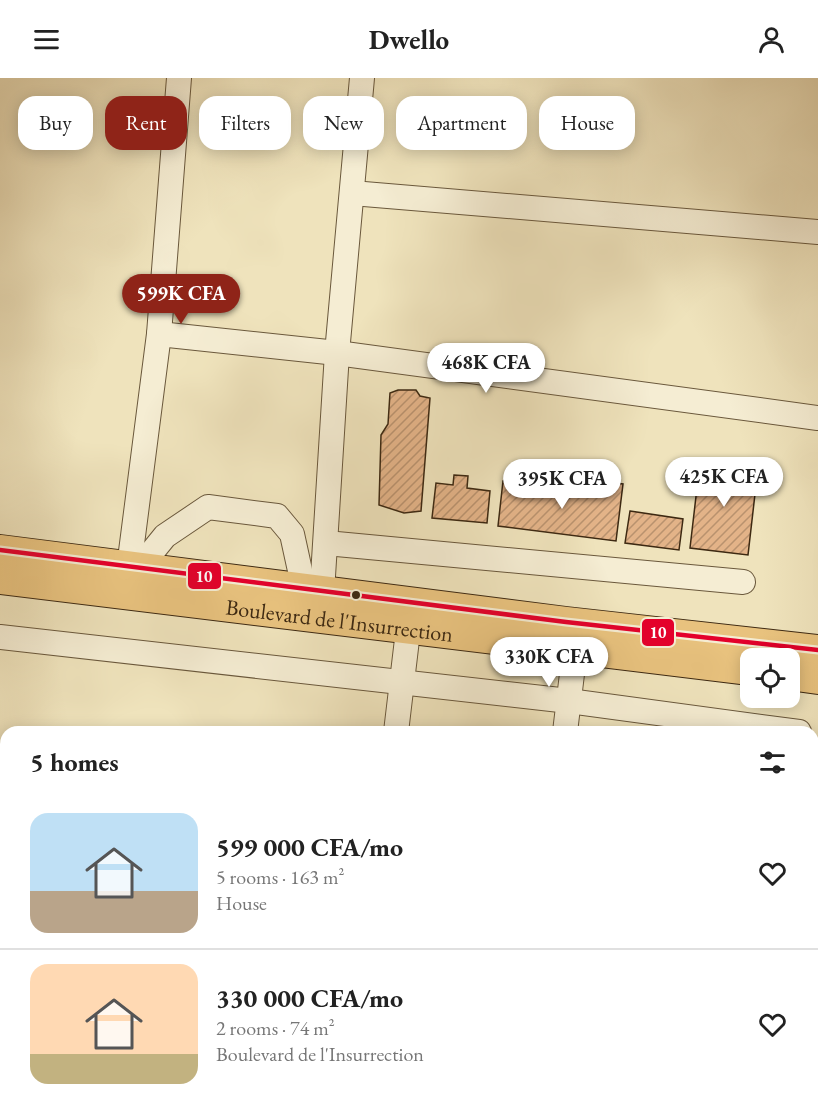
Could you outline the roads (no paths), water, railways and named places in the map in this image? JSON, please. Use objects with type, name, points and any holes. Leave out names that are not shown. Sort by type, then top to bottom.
[{"type":"main road","name":"Boulevard de l'Insurrection","points":[[0,550],[134,567],[316,600],[408,631],[740,669]]},
{"type":"main road","name":"Boulevard de l'Insurrection","points":[[0,579],[316,600],[566,622],[812,671]]},
{"type":"street","points":[[134,567],[159,334],[179,78]]},
{"type":"street","points":[[316,600],[326,543],[337,353],[362,78]]},
{"type":"street","points":[[352,193],[818,232]]},
{"type":"street","points":[[159,334],[337,353],[818,418]]},
{"type":"street","points":[[134,567],[165,536],[208,507],[277,516],[291,534],[316,600]]},
{"type":"street","points":[[326,543],[743,582]]},
{"type":"street","points":[[397,726],[408,631]]},
{"type":"street","points":[[0,637],[569,701],[754,726]]},
{"type":"street","points":[[566,726],[575,649]]}]
